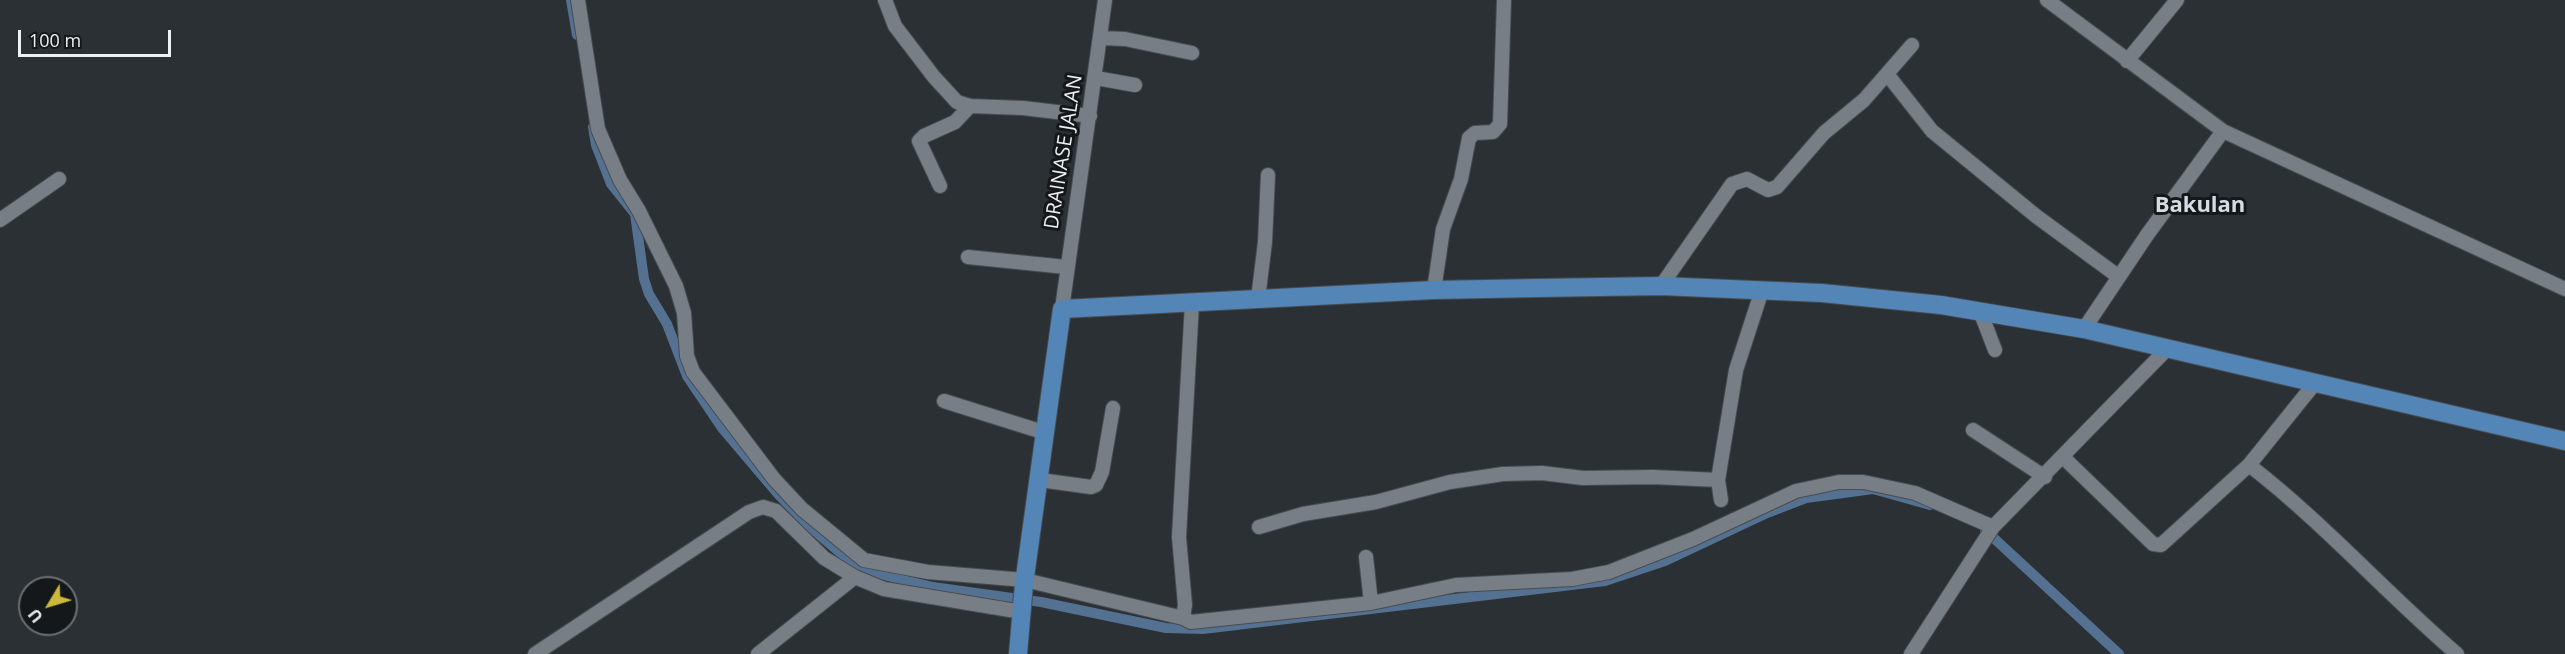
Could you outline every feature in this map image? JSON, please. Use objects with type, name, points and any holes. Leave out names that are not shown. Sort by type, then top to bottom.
[{"type":"main road","points":[[1018,654],[1025,582],[1062,309],[1434,290],[1661,286],[1822,293],[1980,311],[2084,329],[2565,441]]},
{"type":"street","points":[[578,0],[598,129],[620,180],[639,211],[676,286],[684,313],[687,356],[693,372],[774,479],[802,509],[864,560],[940,574],[1025,582],[1183,618],[1191,622],[1371,603],[1456,585],[1572,579],[1609,573],[1693,539],[1796,491],[1839,482],[1863,482],[1914,493],[1990,532]]},
{"type":"street","points":[[885,0],[895,26],[933,77],[957,102],[970,106],[1023,108],[1090,116]]},
{"type":"street","name":"DRAINASE JALAN","points":[[1062,309],[1066,267],[1096,78],[1105,0]]},
{"type":"street","points":[[1434,290],[1443,229],[1461,178],[1469,138],[1474,133],[1493,132],[1500,124],[1504,0]]},
{"type":"street","points":[[2127,61],[2177,0]]},
{"type":"street","points":[[2057,3],[2127,61],[2223,131],[2565,289]]},
{"type":"street","points":[[1101,38],[1125,39],[1192,53]]},
{"type":"street","points":[[1661,286],[1732,184],[1747,179],[1768,190],[1777,187],[1824,133],[1864,100],[1912,45]]},
{"type":"street","points":[[1887,74],[1932,130],[1963,158],[2119,277]]},
{"type":"street","points":[[1096,78],[1135,85]]},
{"type":"street","points":[[940,186],[920,141],[924,136],[955,122],[970,106]]},
{"type":"street","points":[[2084,329],[2223,131]]},
{"type":"street","points":[[1258,299],[1265,242],[1268,175]]},
{"type":"street","points":[[0,220],[59,179]]},
{"type":"street","points":[[968,257],[1066,267]]},
{"type":"street","points":[[1721,500],[1718,480],[1736,370],[1762,290]]},
{"type":"street","points":[[1183,618],[1185,605],[1179,537],[1192,303]]},
{"type":"street","points":[[1980,311],[1995,350]]},
{"type":"street","points":[[1911,654],[1990,532],[2168,348]]},
{"type":"street","points":[[2064,458],[2153,544],[2161,545],[2249,465],[2315,383]]},
{"type":"street","points":[[944,401],[1046,433]]},
{"type":"street","points":[[1040,480],[1090,487],[1096,485],[1102,472],[1113,408]]},
{"type":"street","points":[[1973,430],[2045,477]]},
{"type":"street","points":[[2249,465],[2283,491],[2335,538],[2402,607],[2457,654]]},
{"type":"street","points":[[1259,527],[1303,514],[1376,502],[1450,482],[1503,474],[1542,473],[1583,478],[1653,477],[1718,480]]},
{"type":"street","points":[[535,654],[757,508],[776,511],[824,558],[855,577],[896,591],[1023,612]]},
{"type":"street","points":[[1366,557],[1371,603]]},
{"type":"street","points":[[758,654],[855,577]]},
{"type":"waterway","points":[[571,0],[577,35]]},
{"type":"waterway","points":[[593,127],[596,145],[611,184],[635,214],[644,279],[649,294],[667,324],[687,376],[722,428],[778,494],[810,527],[852,563],[879,574],[933,587],[1041,602],[1166,628],[1203,629],[1605,581],[1665,561],[1767,513],[1806,498],[1873,489],[1930,505]]},
{"type":"waterway","points":[[1985,530],[2119,654]]},
{"type":"district","name":"Bakulan","points":[[2200,206]]}]
